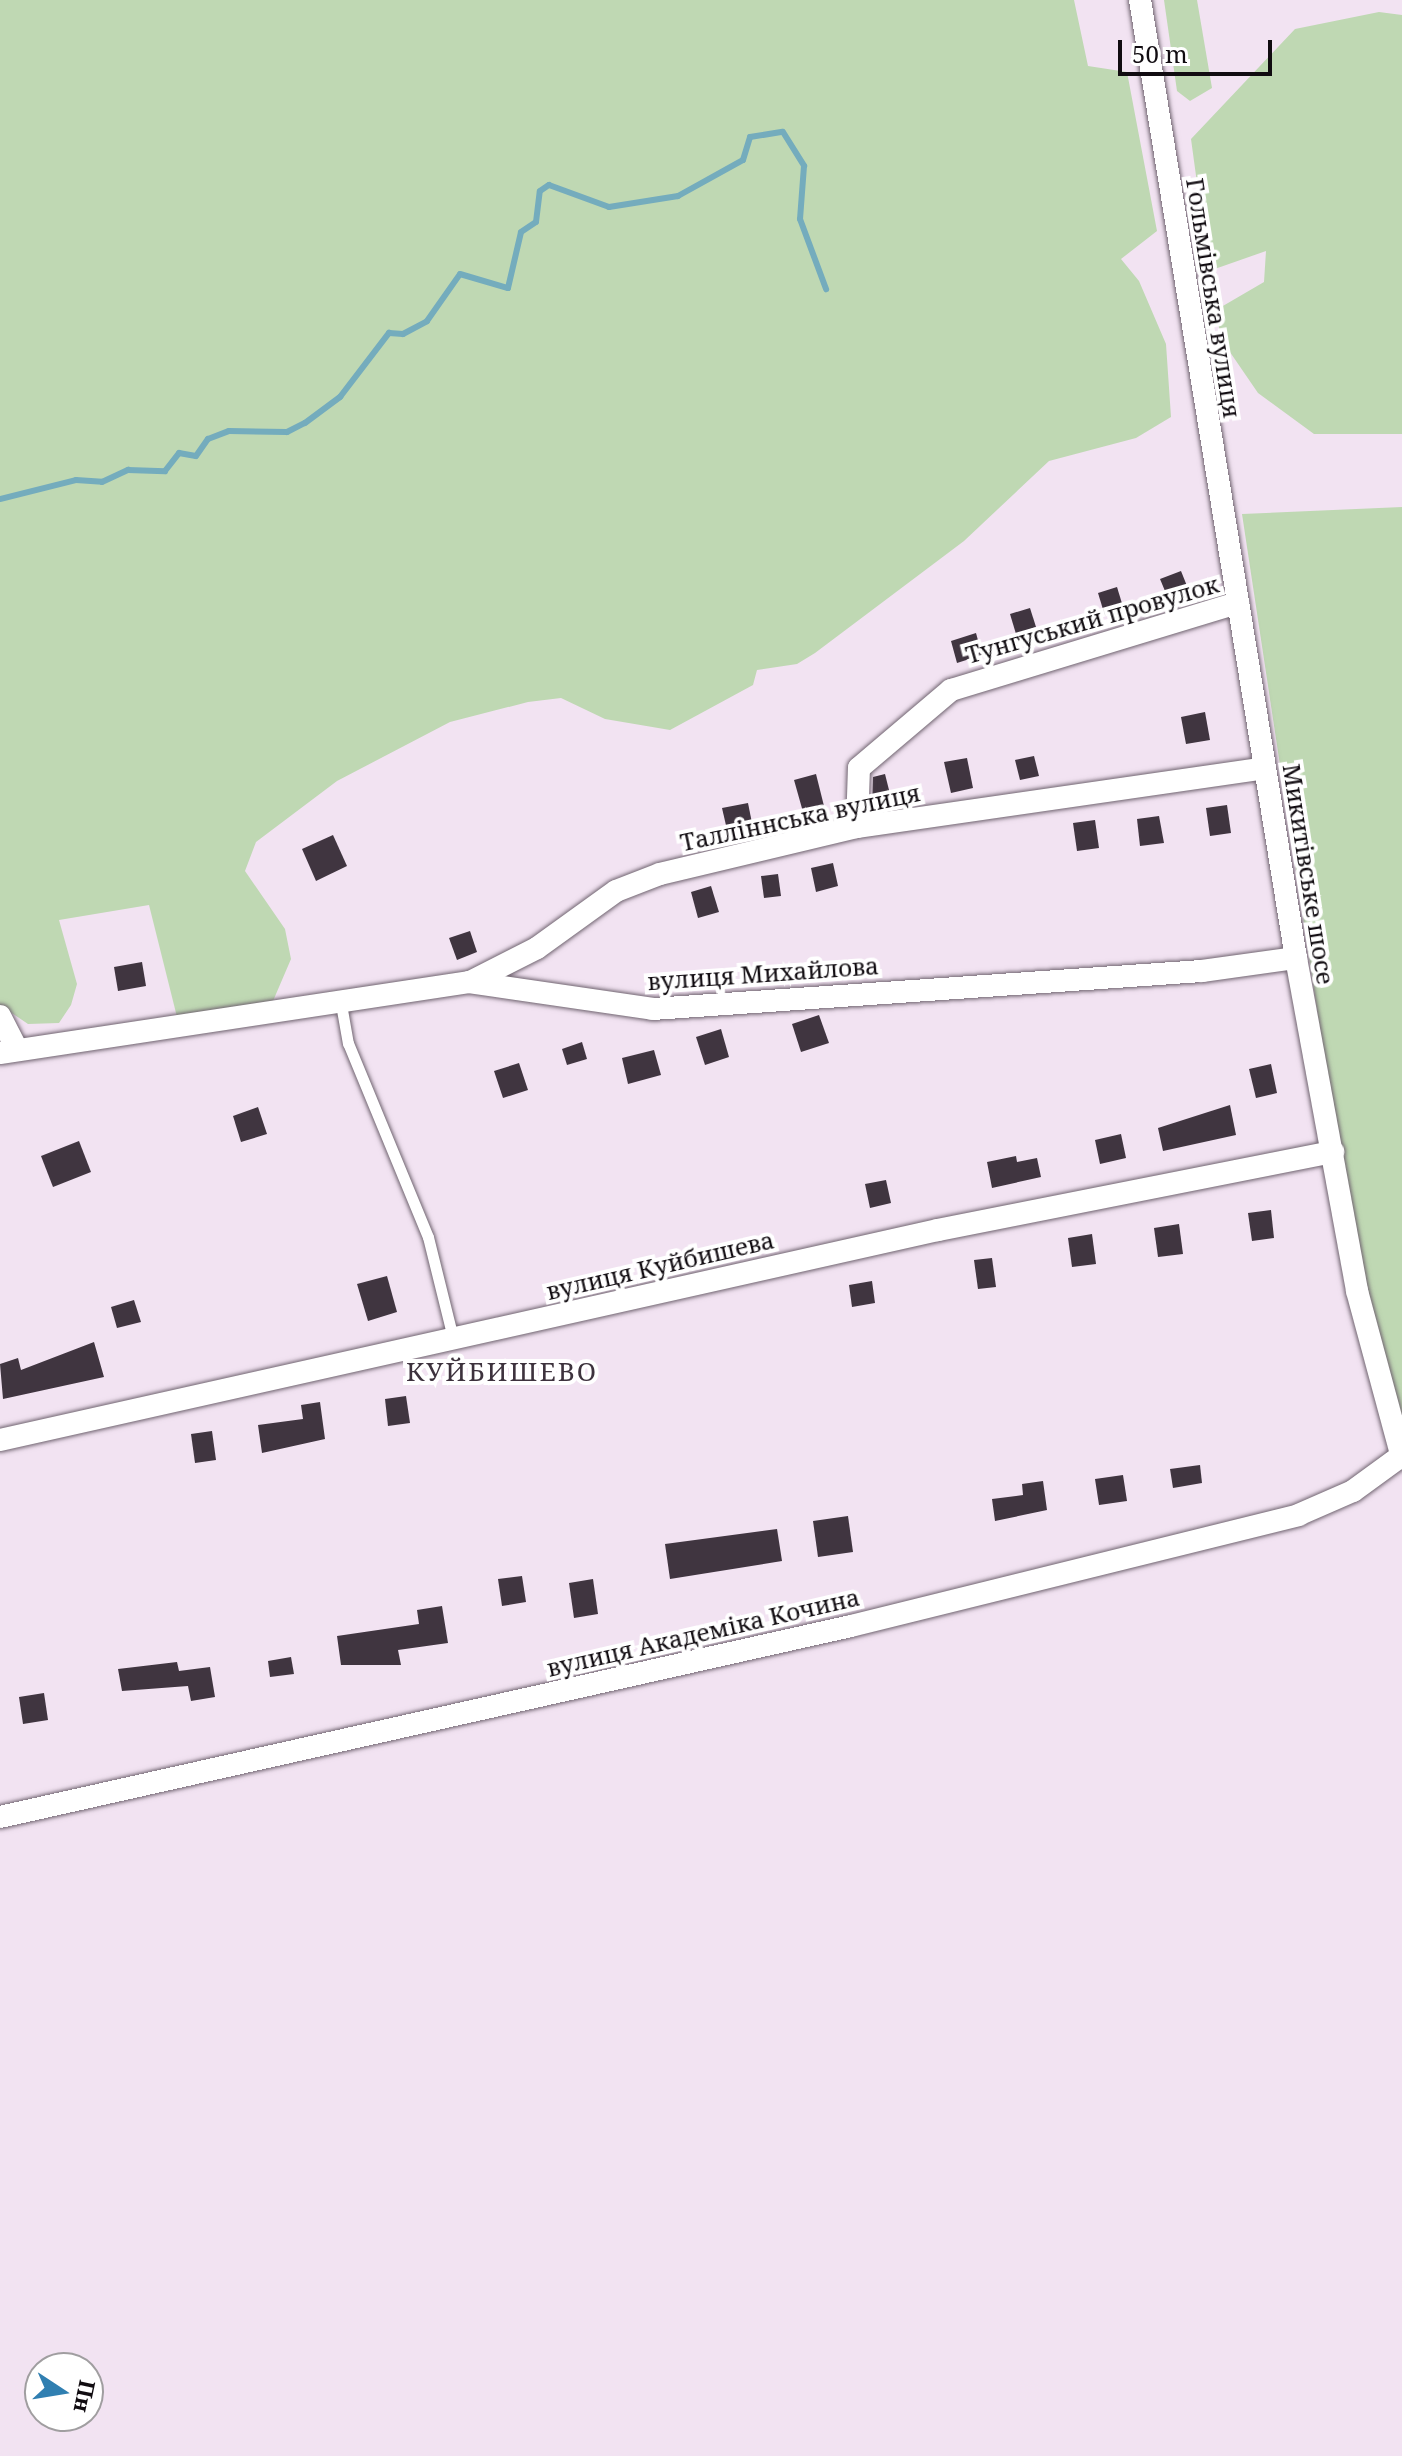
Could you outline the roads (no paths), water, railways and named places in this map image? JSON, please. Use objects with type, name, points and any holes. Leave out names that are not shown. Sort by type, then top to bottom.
[{"type":"street","name":"Гольмівська вулиця","points":[[1140,0],[1238,603]]},
{"type":"street","name":"Микитівське шосе","points":[[1238,603],[1296,958],[1370,1350],[1402,1457]]},
{"type":"street","name":"Тунгуський провулок","points":[[857,827],[859,768],[951,690],[1238,603]]},
{"type":"street","name":"Талліннська вулиця","points":[[469,982],[537,948],[636,881],[857,827],[1265,768]]},
{"type":"street","name":"вулиця Михайлова","points":[[8,1051],[341,1004],[469,982],[653,1009],[1202,971],[1296,958]]},
{"type":"street","points":[[0,1016],[8,1051]]},
{"type":"street","name":"вулиця Куйбишева","points":[[0,1440],[453,1338],[1333,1152]]},
{"type":"street","name":"вулиця Академіка Кочина","points":[[0,1817],[836,1629],[1298,1515],[1353,1491],[1402,1457]]},
{"type":"lane","points":[[341,1004],[348,1043],[428,1237],[453,1338]]},
{"type":"waterway","points":[[0,499],[76,480],[102,482],[128,470],[165,471],[179,453],[196,456],[208,439],[229,431],[287,432],[305,423],[340,397],[389,333],[403,334],[427,321],[460,274],[508,288],[521,232],[536,222],[540,191],[549,185],[609,207],[678,196],[743,160],[750,137],[783,132],[804,166],[800,219],[826,289]]},
{"type":"district","name":"КУЙБИШЕВО","points":[[502,1372]]}]
